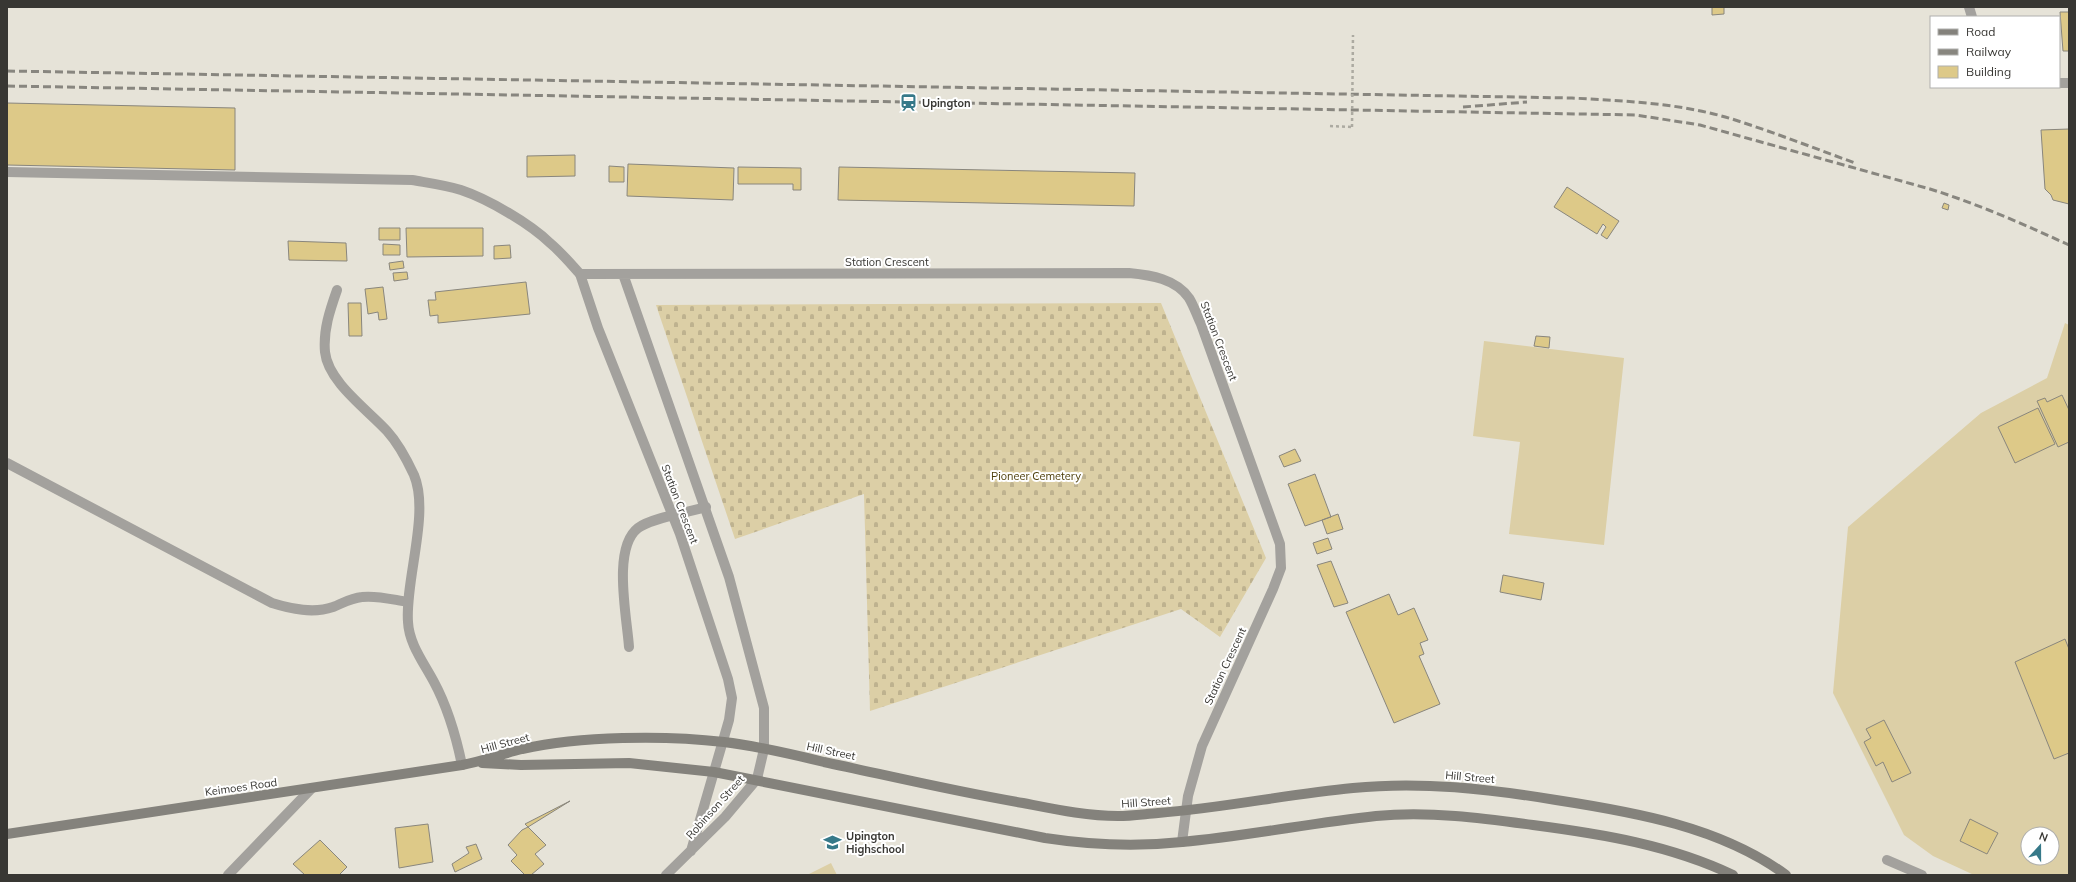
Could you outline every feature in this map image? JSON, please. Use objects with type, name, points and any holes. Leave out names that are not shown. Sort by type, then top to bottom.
[{"type":"street","points":[[7,172],[412,180],[437,184],[462,190],[501,209],[531,227],[552,243],[580,274]]},
{"type":"street","name":"Station Crescent","points":[[714,772],[729,720],[732,698],[728,679],[672,516],[598,328],[580,274],[1129,273],[1154,277],[1166,281],[1185,293],[1190,299],[1201,324],[1280,544],[1282,562],[1279,576],[1204,739],[1185,811],[1182,842]]},
{"type":"street","name":"Station Crescent","points":[[622,274],[706,507],[729,577],[758,682],[764,708],[764,749],[757,779]]},
{"type":"street","points":[[337,290],[325,330],[325,352],[328,364],[341,384],[388,432],[404,456],[414,476],[419,504],[408,602],[410,636],[435,683],[452,722],[462,765]]},
{"type":"street","points":[[7,463],[272,603],[286,608],[319,610],[332,607],[347,600],[361,597],[376,597],[408,602]]},
{"type":"street","points":[[629,647],[623,570],[625,554],[629,541],[640,527],[672,516],[706,507]]},
{"type":"street","name":"Hill Street","points":[[478,762],[520,750],[591,740],[664,738],[723,742],[764,749],[1002,800],[1069,811],[1117,816],[1185,811],[1355,788],[1417,785],[1457,787],[1523,795],[1613,809],[1674,824],[1724,842],[1753,856],[1786,875]]},
{"type":"street","name":"Hill Street","points":[[478,762],[501,765],[629,763],[714,772],[757,779],[1053,839],[1097,844],[1182,842],[1377,816],[1419,814],[1491,819],[1588,832],[1665,848],[1733,875]]},
{"type":"street","name":"Keimoes Road","points":[[7,834],[478,762]]},
{"type":"street","name":"Robinson Street","points":[[690,851],[714,772]]},
{"type":"street","name":"Robinson Street","points":[[666,875],[725,817],[757,779]]},
{"type":"street","points":[[228,875],[312,788]]},
{"type":"street","points":[[1887,860],[1922,875]]},
{"type":"path","points":[[1330,126],[1352,127],[1353,35]]},
{"type":"green space","name":"Pioneer Cemetery","points":[[1161,303],[1266,558],[1220,637],[1181,609],[870,711],[864,494],[735,539],[656,305]]},
{"type":"green space","points":[[2065,323],[2069,325],[2069,875],[1974,875],[1933,856],[1904,835],[1833,693],[1848,527],[1981,413],[2047,378]]},
{"type":"green space","points":[[1484,341],[1624,358],[1604,545],[1509,534],[1520,442],[1473,436]]},
{"type":"green space","points":[[831,863],[837,875],[807,875]]},
{"type":"building","points":[[1712,7],[1724,7],[1724,14],[1712,15]]},
{"type":"building","points":[[2060,12],[2069,12],[2069,51],[2063,51]]},
{"type":"building","points":[[7,103],[235,108],[235,170],[7,165]]},
{"type":"building","points":[[2069,129],[2069,204],[2053,200],[2051,195],[2045,189],[2041,130]]},
{"type":"building","points":[[575,155],[575,176],[527,177],[527,156]]},
{"type":"building","points":[[628,164],[734,168],[733,200],[627,196]]},
{"type":"building","points":[[609,166],[624,167],[624,182],[609,182]]},
{"type":"building","points":[[738,167],[801,168],[801,190],[793,190],[793,184],[738,184]]},
{"type":"building","points":[[839,167],[1135,173],[1134,206],[838,200]]},
{"type":"building","points":[[1567,187],[1619,221],[1607,239],[1601,235],[1606,227],[1603,224],[1597,234],[1554,207]]},
{"type":"building","points":[[1944,203],[1949,205],[1948,210],[1942,208]]},
{"type":"building","points":[[379,228],[400,228],[400,240],[379,240]]},
{"type":"building","points":[[406,228],[483,228],[483,256],[407,257]]},
{"type":"building","points":[[288,241],[346,243],[347,261],[289,260]]},
{"type":"building","points":[[383,244],[400,245],[400,255],[383,255]]},
{"type":"building","points":[[510,245],[511,258],[494,259],[494,246]]},
{"type":"building","points":[[403,261],[404,268],[390,270],[389,263]]},
{"type":"building","points":[[407,272],[408,279],[394,281],[393,273]]},
{"type":"building","points":[[526,282],[530,314],[438,323],[438,315],[430,316],[428,300],[436,300],[435,292]]},
{"type":"building","points":[[383,287],[387,319],[379,320],[378,312],[368,314],[365,289]]},
{"type":"building","points":[[348,303],[361,303],[362,336],[349,336]]},
{"type":"building","points":[[1536,336],[1550,337],[1549,348],[1534,346]]},
{"type":"building","points":[[2062,395],[2069,410],[2069,442],[2058,447],[2037,401],[2045,398],[2047,402]]},
{"type":"building","points":[[2038,408],[2055,444],[2015,463],[1998,427]]},
{"type":"building","points":[[1295,449],[1301,461],[1284,467],[1279,456]]},
{"type":"building","points":[[1315,474],[1331,517],[1305,526],[1288,484]]},
{"type":"building","points":[[1338,514],[1343,529],[1327,534],[1322,520]]},
{"type":"building","points":[[1328,538],[1332,549],[1317,554],[1313,543]]},
{"type":"building","points":[[1331,561],[1348,603],[1334,607],[1317,565]]},
{"type":"building","points":[[1503,575],[1544,583],[1541,600],[1500,592]]},
{"type":"building","points":[[1389,594],[1398,615],[1414,608],[1428,640],[1420,643],[1424,654],[1419,656],[1440,704],[1394,723],[1346,612]]},
{"type":"building","points":[[2065,639],[2069,649],[2069,753],[2054,759],[2015,662]]},
{"type":"building","points":[[1884,720],[1911,773],[1892,782],[1883,762],[1876,766],[1864,742],[1871,738],[1866,729]]},
{"type":"building","points":[[570,801],[528,827],[525,824]]},
{"type":"building","points":[[1970,819],[1998,833],[1987,854],[1960,841]]},
{"type":"building","points":[[428,824],[433,862],[399,868],[395,828]]},
{"type":"building","points":[[528,827],[546,845],[535,854],[544,864],[531,875],[525,875],[511,861],[517,855],[508,845],[522,830]]},
{"type":"building","points":[[320,840],[347,867],[339,875],[305,875],[293,864]]},
{"type":"building","points":[[476,844],[482,859],[455,872],[452,864],[469,853],[466,847]]},
{"type":"railway","points":[[7,71],[1572,98],[1612,100],[1693,109],[1763,129],[1855,163]]},
{"type":"railway","points":[[7,86],[1636,115],[1700,125],[1930,189],[1983,208],[2069,245]]},
{"type":"railway","points":[[1463,107],[1527,102]]},
{"type":"place","name":"Upington","points":[[909,103]]},
{"type":"place","name":"Upington Highschool","points":[[833,842]]}]
